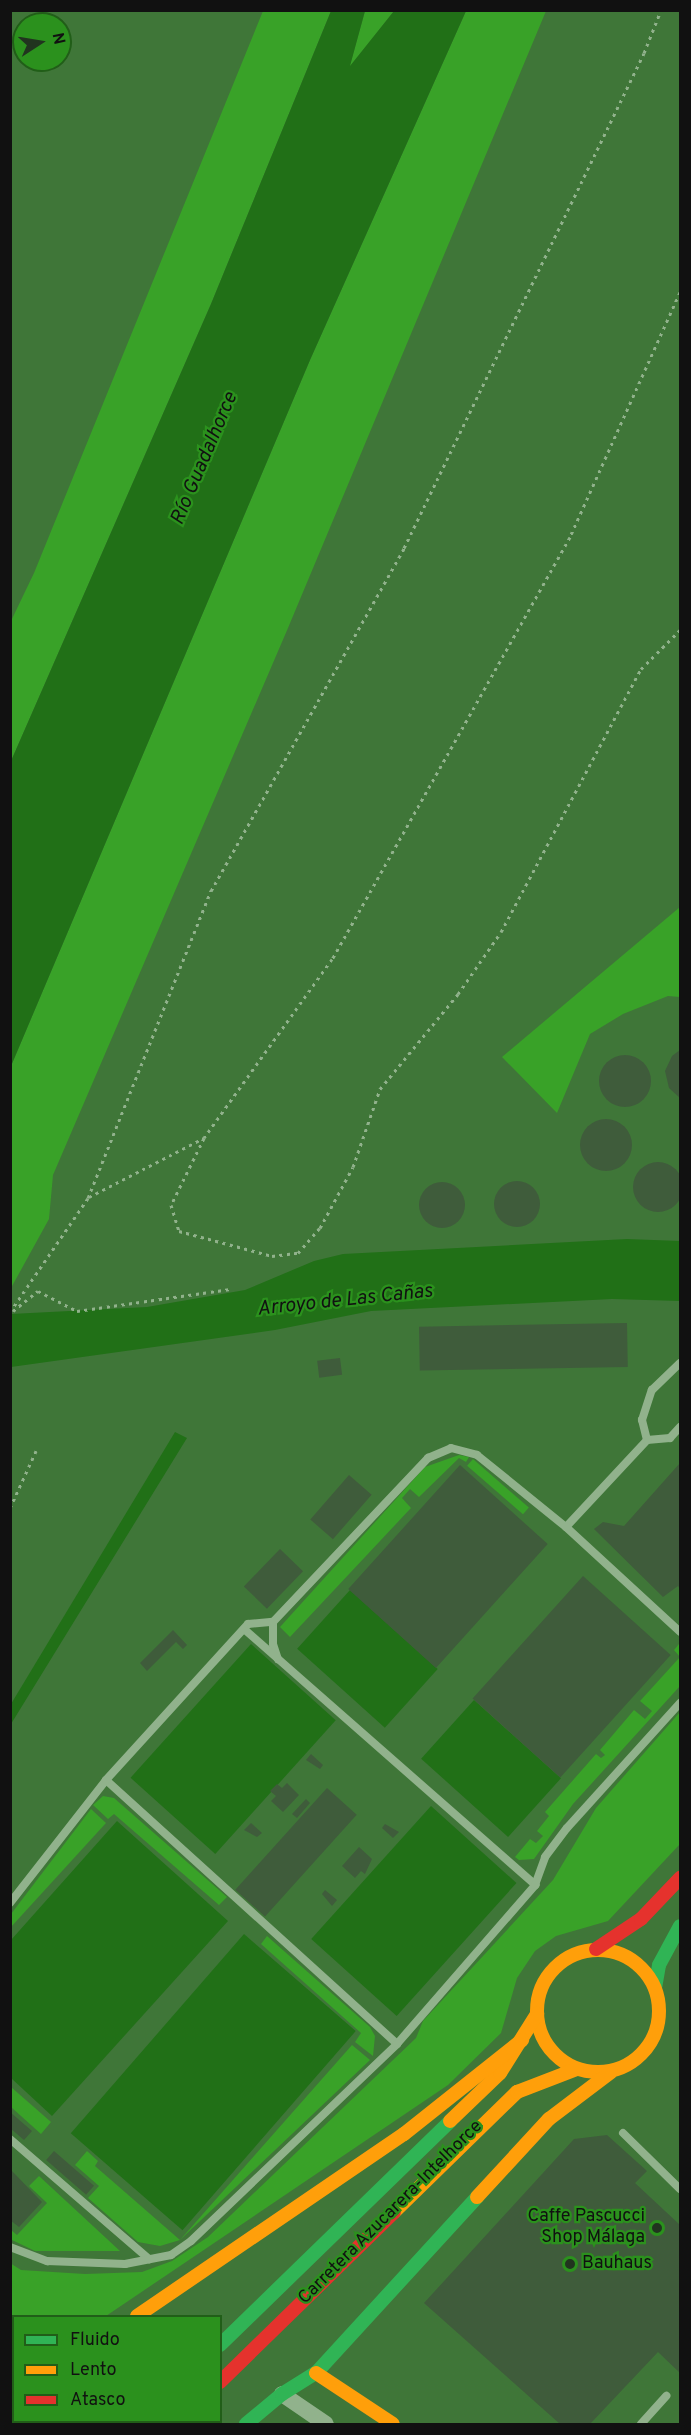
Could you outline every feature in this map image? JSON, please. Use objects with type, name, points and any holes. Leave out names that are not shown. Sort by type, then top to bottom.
[{"type":"main road","points":[[611,2072],[578,2069],[557,2057],[543,2037],[537,2014],[541,1990],[553,1970],[572,1955],[596,1949],[641,1919],[681,1878]]},
{"type":"main road","points":[[655,1988],[659,1965],[681,1926]]},
{"type":"main road","points":[[246,2424],[282,2394],[316,2373],[549,2119],[611,2072],[644,2053],[656,2032],[660,2008],[655,1988],[640,1966],[620,1953],[596,1949]]},
{"type":"main road","name":"Carretera Azucarera-Intelhorce","points":[[222,2344],[500,2073],[537,2014]]},
{"type":"main road","points":[[138,2315],[404,2134],[522,2040]]},
{"type":"main road","name":"Carretera Azucarera-Intelhorce","points":[[222,2380],[517,2092],[546,2078],[578,2069]]},
{"type":"main road","points":[[316,2373],[393,2424]]},
{"type":"street","points":[[282,2394],[326,2424]]},
{"type":"lane","points":[[647,1440],[642,1420],[652,1390],[681,1363]]},
{"type":"lane","points":[[566,1527],[647,1440],[670,1438],[681,1427]]},
{"type":"lane","points":[[10,1903],[106,1780],[248,1624],[273,1622],[428,1458],[451,1448],[477,1455],[566,1527],[681,1632]]},
{"type":"lane","points":[[273,1622],[273,1644],[279,1660]]},
{"type":"lane","points":[[244,1629],[535,1885]]},
{"type":"lane","points":[[10,2247],[47,2261],[114,2264],[171,2255],[191,2241],[397,2044],[535,1885],[545,1857],[567,1828],[681,1703]]},
{"type":"lane","points":[[106,1780],[397,2044]]},
{"type":"lane","points":[[623,2133],[681,2188]]},
{"type":"lane","points":[[10,2139],[149,2259]]},
{"type":"lane","points":[[640,2424],[666,2396]]},
{"type":"path","points":[[10,1312],[88,1198],[211,891],[404,548],[661,10]]},
{"type":"path","points":[[681,292],[558,558],[332,959],[204,1138],[171,1205],[179,1231],[272,1256],[298,1253],[320,1228],[353,1167],[380,1089],[458,994],[501,932],[641,669],[681,630]]},
{"type":"path","points":[[88,1198],[204,1138]]},
{"type":"path","points":[[10,1312],[38,1291],[77,1311],[230,1289]]},
{"type":"path","points":[[10,1508],[36,1451]]},
{"type":"shaded area","points":[[263,11],[331,11],[211,304],[11,761],[11,621],[34,573]]},
{"type":"shaded area","points":[[365,11],[394,11],[349,68]]},
{"type":"shaded area","points":[[466,11],[546,11],[288,628],[53,1175],[49,1219],[11,1288],[11,1066],[310,360]]},
{"type":"shaded area","points":[[680,907],[680,997],[668,996],[623,1014],[590,1034],[557,1113],[502,1057]]},
{"type":"shaded area","points":[[459,1455],[469,1457],[466,1462],[459,1458],[419,1497],[410,1489],[402,1498],[411,1508],[290,1637],[280,1627],[425,1467]]},
{"type":"shaded area","points":[[473,1459],[529,1508],[523,1514],[467,1466]]},
{"type":"shaded area","points":[[679,1644],[680,1646],[680,1657],[674,1650]]},
{"type":"shaded area","points":[[680,1657],[680,1686],[573,1804],[534,1859],[519,1860],[515,1857],[530,1839],[536,1843],[543,1836],[537,1831],[549,1816],[545,1812],[596,1754],[601,1758],[605,1755],[600,1750],[634,1710],[645,1719],[652,1711],[640,1701]]},
{"type":"shaded area","points":[[680,1712],[680,1844],[608,1921],[556,1936],[535,1951],[517,1978],[501,2033],[448,2085],[107,2315],[12,2315],[11,2354],[10,2263],[21,2270],[85,2274],[142,2272],[172,2261],[208,2237],[416,2038],[423,2021],[553,1880],[596,1808]]},
{"type":"shaded area","points":[[103,1796],[114,1798],[227,1897],[219,1905],[114,1814],[108,1819],[93,1805]]},
{"type":"shaded area","points":[[91,1809],[106,1823],[11,1927],[11,1914]]},
{"type":"shaded area","points":[[267,1936],[370,2027],[375,2036],[373,2056],[355,2042],[361,2033],[261,1944]]},
{"type":"shaded area","points":[[352,2045],[370,2060],[180,2240]]},
{"type":"shaded area","points":[[11,2087],[51,2122],[41,2134],[11,2107]]},
{"type":"shaded area","points":[[87,2151],[98,2161],[95,2166],[180,2240],[160,2246],[138,2242],[88,2198],[99,2186],[75,2165]]},
{"type":"shaded area","points":[[39,2176],[120,2251],[35,2251],[12,2240],[11,2230],[17,2235],[47,2203],[29,2186]]},
{"type":"water","name":"Río Guadalhorce","points":[[331,11],[365,11],[350,66],[394,11],[466,11],[310,360],[11,1066],[11,761],[211,304]]},
{"type":"water","name":"Arroyo de Las Cañas","points":[[627,1239],[680,1241],[680,1301],[612,1299],[371,1311],[275,1330],[11,1367],[11,1314],[147,1307],[245,1290],[314,1261],[343,1254]]},
{"type":"water","points":[[175,1432],[187,1438],[11,1724],[11,1704]]},
{"type":"water","points":[[350,1590],[438,1669],[385,1728],[297,1649]]},
{"type":"water","points":[[251,1644],[336,1720],[215,1854],[131,1778]]},
{"type":"water","points":[[474,1700],[561,1778],[508,1837],[421,1759]]},
{"type":"water","points":[[431,1806],[516,1883],[397,2016],[311,1939]]},
{"type":"water","points":[[117,1821],[228,1921],[52,2116],[11,2078],[11,1940]]},
{"type":"water","points":[[244,1934],[356,2031],[182,2230],[71,2133]]},
{"type":"building","points":[[680,1050],[680,1098],[669,1088],[665,1071],[672,1056]]},
{"type":"building","points":[[625,1055],[639,1059],[647,1067],[651,1081],[647,1095],[639,1103],[625,1107],[611,1103],[603,1095],[599,1081],[603,1067],[611,1059]]},
{"type":"building","points":[[606,1119],[616,1121],[624,1127],[630,1135],[632,1145],[630,1155],[624,1163],[616,1169],[606,1171],[596,1169],[588,1163],[582,1155],[580,1145],[582,1135],[588,1127],[596,1121]]},
{"type":"building","points":[[653,1162],[663,1162],[676,1169],[683,1182],[683,1192],[676,1205],[663,1212],[653,1212],[644,1208],[637,1201],[633,1192],[633,1182],[637,1173],[644,1166]]},
{"type":"building","points":[[517,1181],[533,1188],[540,1204],[533,1220],[517,1227],[501,1220],[494,1204],[501,1188]]},
{"type":"building","points":[[442,1182],[458,1189],[465,1205],[458,1221],[442,1228],[426,1221],[419,1205],[426,1189]]},
{"type":"building","points":[[627,1323],[628,1367],[420,1371],[419,1327]]},
{"type":"building","points":[[340,1358],[342,1375],[319,1378],[317,1361]]},
{"type":"building","points":[[680,1463],[680,1589],[678,1586],[663,1597],[594,1529],[603,1522],[624,1526]]},
{"type":"building","points":[[460,1465],[548,1544],[436,1668],[348,1589]]},
{"type":"building","points":[[349,1475],[372,1495],[333,1539],[310,1520]]},
{"type":"building","points":[[280,1549],[303,1571],[267,1609],[244,1586]]},
{"type":"building","points":[[583,1576],[671,1655],[560,1778],[473,1699]]},
{"type":"building","points":[[173,1630],[187,1645],[183,1649],[176,1642],[147,1671],[140,1663]]},
{"type":"building","points":[[311,1754],[323,1765],[320,1769],[306,1760]]},
{"type":"building","points":[[287,1783],[299,1795],[283,1812],[271,1801],[276,1796],[270,1791],[277,1784],[282,1788]]},
{"type":"building","points":[[327,1788],[357,1815],[265,1917],[235,1890]]},
{"type":"building","points":[[306,1799],[310,1803],[297,1818],[292,1814]]},
{"type":"building","points":[[251,1823],[262,1833],[257,1837],[244,1830]]},
{"type":"building","points":[[385,1824],[399,1832],[393,1838],[382,1828]]},
{"type":"building","points":[[359,1847],[372,1859],[365,1874],[361,1871],[355,1878],[342,1866]]},
{"type":"building","points":[[325,1890],[337,1900],[332,1906],[322,1894]]},
{"type":"building","points":[[10,2112],[32,2131],[24,2140],[10,2128]]},
{"type":"building","name":"Bauhaus","points":[[607,2135],[647,2171],[635,2183],[680,2225],[680,2373],[658,2352],[590,2424],[560,2424],[424,2303],[574,2139]]},
{"type":"building","points":[[54,2151],[94,2186],[86,2195],[46,2160]]},
{"type":"building","points":[[10,2169],[42,2202],[19,2227],[10,2220]]},
{"type":"traffic: fast","points":[[655,1988],[659,1965],[680,1926]]},
{"type":"traffic: fast","points":[[222,2343],[450,2121]]},
{"type":"traffic: fast","points":[[246,2424],[282,2394],[316,2373],[477,2197]]},
{"type":"traffic: slow","points":[[598,1950],[621,1955],[632,1960],[641,1968],[649,1977],[654,1988],[659,2011],[654,2034],[649,2045],[641,2054],[632,2062],[621,2067],[598,2072],[575,2067],[564,2062],[555,2054],[547,2045],[542,2034],[537,2011],[542,1988],[547,1977],[555,1968],[564,1960],[575,1955],[598,1950]]},
{"type":"traffic: slow","points":[[450,2121],[500,2073],[537,2014]]},
{"type":"traffic: slow","points":[[138,2315],[404,2134],[522,2040]]},
{"type":"traffic: slow","points":[[394,2212],[517,2092],[577,2069]]},
{"type":"traffic: slow","points":[[477,2197],[549,2119],[611,2072]]},
{"type":"traffic: slow","points":[[316,2373],[393,2424]]},
{"type":"traffic: jam","points":[[596,1949],[641,1919],[680,1878]]},
{"type":"traffic: jam","points":[[222,2380],[394,2212]]},
{"type":"place","name":"Caffe Pascucci Shop Málaga","points":[[657,2228]]},
{"type":"place","name":"Bauhaus","points":[[570,2264]]}]
